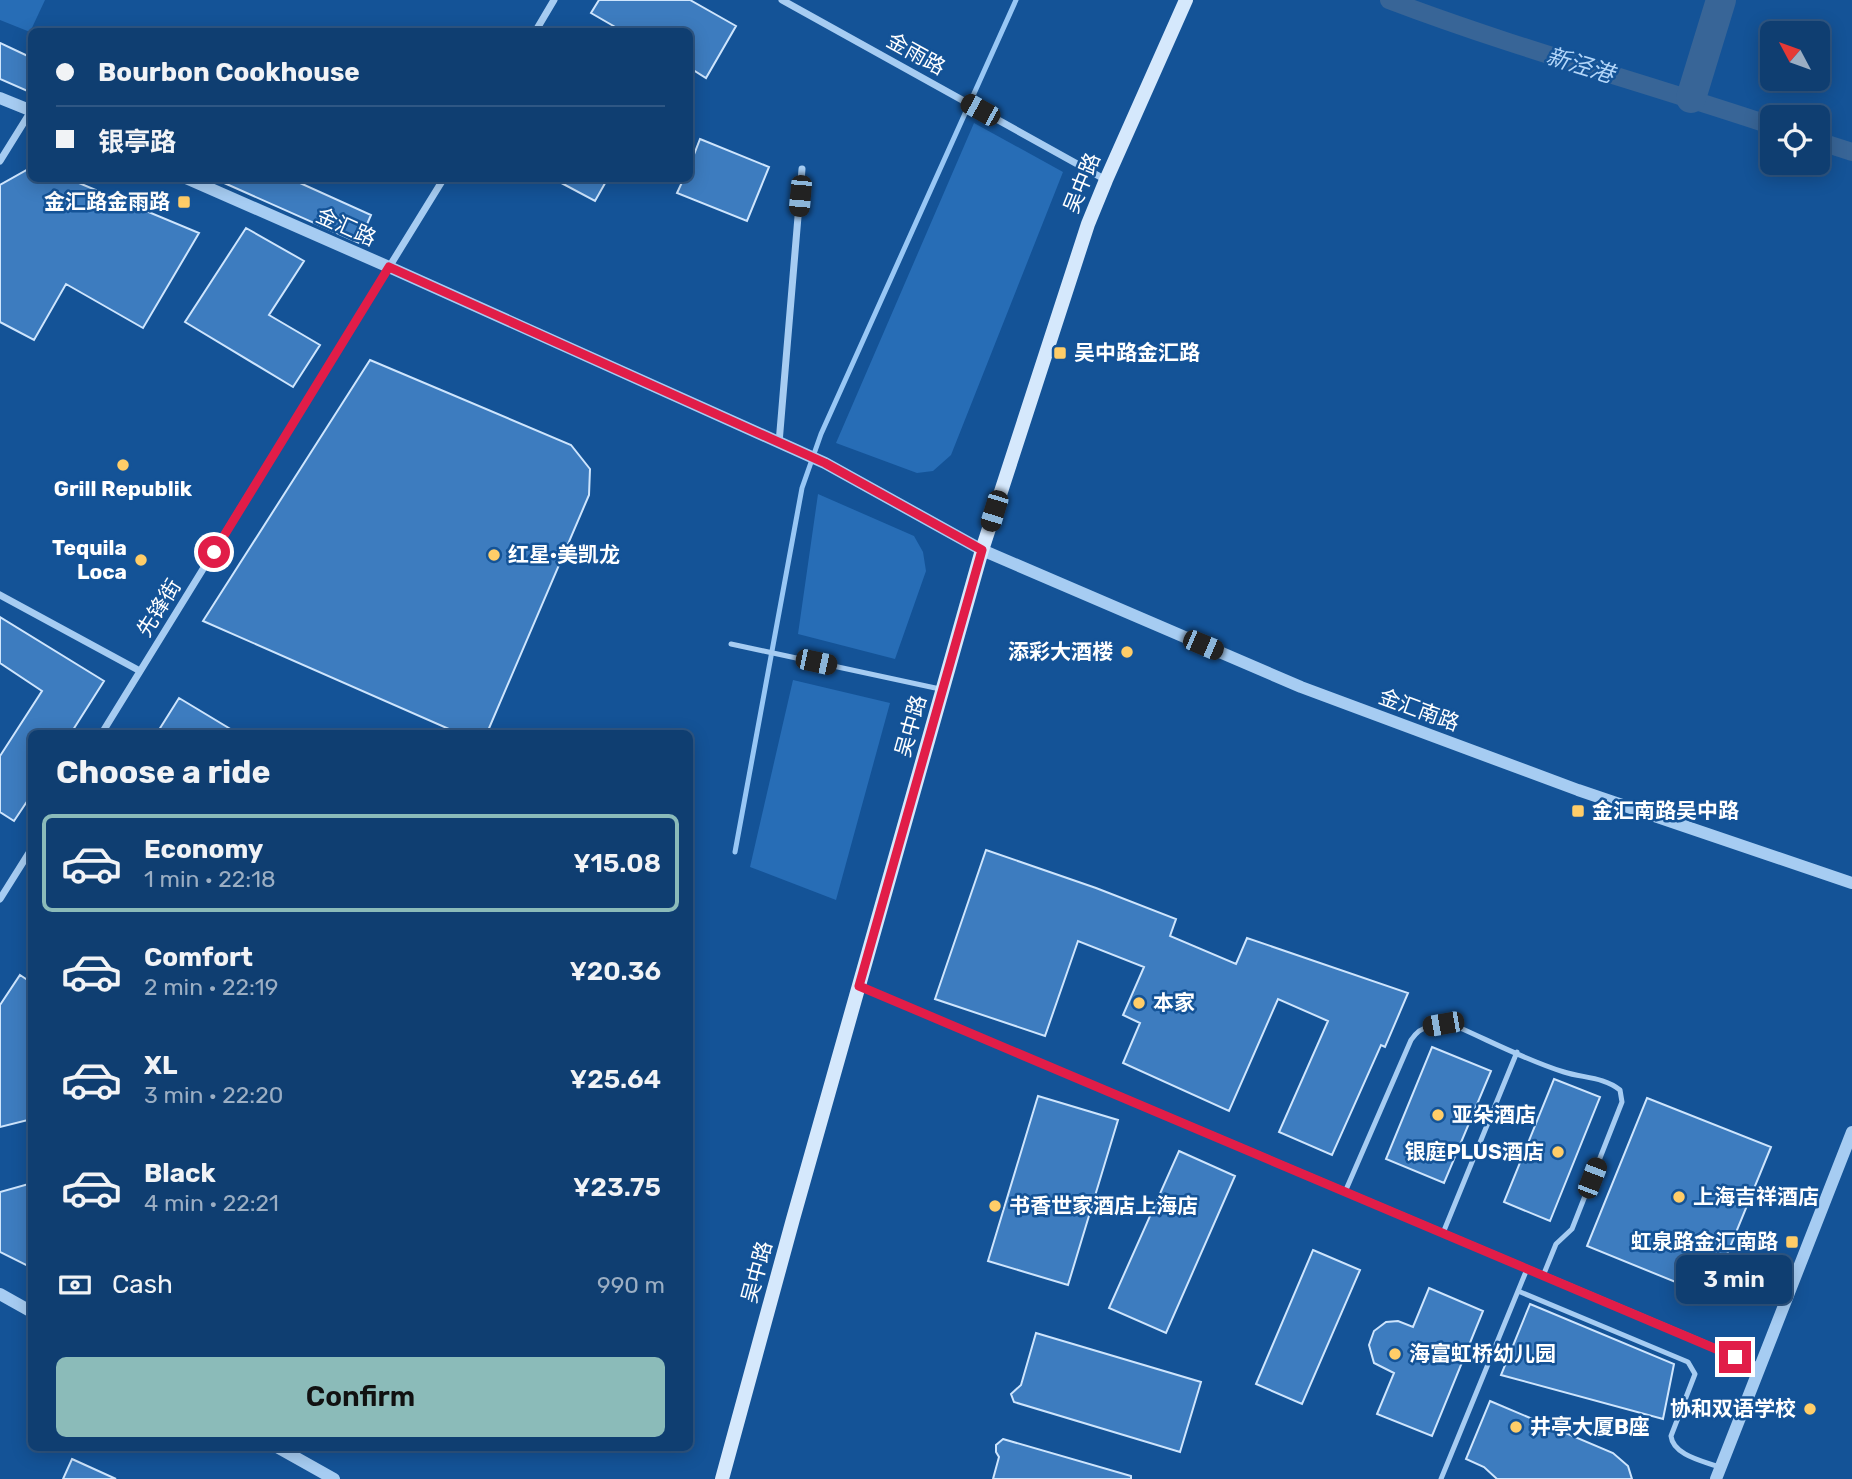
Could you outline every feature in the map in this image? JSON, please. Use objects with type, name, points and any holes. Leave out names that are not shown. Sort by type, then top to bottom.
[{"type":"main road","name":"吴中路","points":[[722,1479],[982,550],[1046,348],[1106,180],[1186,0]]},
{"type":"street","points":[[537,28],[554,0]]},
{"type":"street","name":"金雨路","points":[[782,0],[1106,180]]},
{"type":"street","points":[[0,97],[28,110]]},
{"type":"street","points":[[0,162],[28,116]]},
{"type":"street","points":[[779,443],[802,169]]},
{"type":"street","name":"金汇路","points":[[195,182],[825,463],[982,550]]},
{"type":"street","name":"先锋街","points":[[104,730],[442,182]]},
{"type":"street","name":"金汇南路","points":[[982,550],[1301,687],[1578,790],[1852,883]]},
{"type":"street","points":[[0,595],[141,671]]},
{"type":"street","points":[[0,900],[28,854]]},
{"type":"street","points":[[859,986],[1759,1367]]},
{"type":"street","points":[[1718,1473],[1852,1132]]},
{"type":"street","points":[[0,1294],[28,1309]]},
{"type":"street","points":[[283,1451],[334,1479]]},
{"type":"lane","points":[[731,644],[943,690]]},
{"type":"lane","points":[[1345,1192],[1415,1033],[1425,1027],[1443,1024],[1458,1027],[1565,1072],[1590,1076],[1615,1087],[1622,1096],[1572,1229],[1556,1244],[1543,1276]]},
{"type":"lane","points":[[1443,1233],[1517,1052]]},
{"type":"lane","points":[[1441,1479],[1527,1269]]},
{"type":"lane","points":[[1518,1291],[1688,1362],[1695,1374],[1671,1441],[1679,1451],[1718,1473]]},
{"type":"shaded area","points":[[0,0],[45,0],[28,31],[0,20]]},
{"type":"shaded area","points":[[974,123],[1063,172],[951,455],[933,471],[917,473],[836,443]]},
{"type":"shaded area","points":[[818,494],[914,536],[923,552],[926,571],[895,659],[798,634]]},
{"type":"shaded area","points":[[793,680],[890,703],[836,900],[750,867]]},
{"type":"building","points":[[599,0],[690,0],[736,26],[706,78],[693,70],[693,28],[617,28],[591,13]]},
{"type":"building","points":[[0,43],[28,56],[28,91],[0,79]]},
{"type":"building","points":[[700,139],[769,167],[747,221],[677,193],[682,182],[693,182],[693,157]]},
{"type":"building","points":[[28,169],[28,182],[77,182],[199,233],[143,328],[66,284],[34,340],[0,322],[0,185]]},
{"type":"building","points":[[222,182],[298,182],[371,215],[359,243]]},
{"type":"building","points":[[559,182],[606,182],[595,201]]},
{"type":"building","points":[[246,228],[304,261],[269,315],[320,345],[293,387],[185,322]]},
{"type":"building","points":[[370,360],[571,445],[590,469],[589,495],[488,730],[451,730],[203,621]]},
{"type":"building","points":[[0,617],[104,681],[73,730],[28,730],[28,800],[14,821],[0,812],[0,756],[42,691],[0,663]]},
{"type":"building","points":[[179,698],[232,730],[159,730]]},
{"type":"building","points":[[986,850],[1176,919],[1170,936],[1236,964],[1247,938],[1408,993],[1385,1047],[1381,1045],[1332,1155],[1279,1132],[1328,1021],[1278,999],[1229,1111],[1123,1063],[1140,1023],[1123,1015],[1144,967],[1078,941],[1045,1036],[935,999]]},
{"type":"building","points":[[20,975],[28,980],[28,1120],[0,1127],[0,1005]]},
{"type":"building","name":"亚朵酒店","points":[[1432,1047],[1491,1071],[1444,1183],[1386,1159]]},
{"type":"building","name":"银庭PLUS酒店","points":[[1554,1079],[1600,1097],[1550,1221],[1504,1202]]},
{"type":"building","points":[[1038,1096],[1118,1120],[1068,1285],[988,1261]]},
{"type":"building","name":"上海吉祥酒店","points":[[1647,1098],[1771,1147],[1710,1296],[1587,1246]]},
{"type":"building","points":[[1179,1151],[1235,1176],[1166,1333],[1109,1308]]},
{"type":"building","points":[[28,1184],[28,1266],[0,1252],[0,1192]]},
{"type":"building","points":[[1313,1250],[1360,1270],[1302,1404],[1256,1384]]},
{"type":"building","points":[[1429,1288],[1483,1311],[1432,1436],[1377,1414],[1394,1373],[1374,1363],[1369,1345],[1374,1331],[1386,1322],[1398,1321],[1413,1327]]},
{"type":"building","points":[[1530,1304],[1674,1364],[1663,1419],[1501,1375]]},
{"type":"building","points":[[1036,1333],[1201,1382],[1180,1452],[1014,1402],[1011,1394],[1021,1385]]},
{"type":"building","name":"井亭大厦B座","points":[[1490,1401],[1613,1453],[1628,1466],[1632,1479],[1497,1479],[1484,1467],[1466,1459]]},
{"type":"building","points":[[1003,1439],[1131,1476],[1131,1479],[993,1479],[999,1457],[996,1445]]},
{"type":"building","points":[[72,1459],[116,1479],[63,1479]]},
{"type":"waterway","points":[[735,852],[802,488],[821,434],[1016,0]]},
{"type":"waterway","name":"新泾港","points":[[1389,0],[1484,34],[1760,122]]},
{"type":"waterway","points":[[1691,98],[1721,0]]},
{"type":"waterway","name":"新泾港","points":[[1830,145],[1852,152]]},
{"type":"place","name":"金汇路金雨路","points":[[184,202]]},
{"type":"place","name":"吴中路金汇路","points":[[1060,353]]},
{"type":"place","name":"Grill Republik","points":[[123,465]]},
{"type":"place","name":"红星·美凯龙","points":[[494,555]]},
{"type":"place","name":"Tequila Loca","points":[[141,560]]},
{"type":"place","name":"添彩大酒楼","points":[[1127,652]]},
{"type":"place","name":"金汇南路吴中路","points":[[1578,811]]},
{"type":"place","name":"本家","points":[[1139,1003]]},
{"type":"place","name":"亚朵酒店","points":[[1438,1115]]},
{"type":"place","name":"银庭PLUS酒店","points":[[1558,1152]]},
{"type":"place","name":"上海吉祥酒店","points":[[1679,1197]]},
{"type":"place","name":"书香世家酒店上海店","points":[[995,1206]]},
{"type":"place","name":"虹泉路金汇南路","points":[[1792,1242]]},
{"type":"place","name":"海富虹桥幼儿园","points":[[1395,1354]]},
{"type":"place","name":"协和双语学校","points":[[1810,1409]]},
{"type":"place","name":"井亭大厦B座","points":[[1516,1427]]},
{"type":"route","points":[[214,552],[389,267],[825,463],[982,550],[859,986],[1735,1357]]}]
